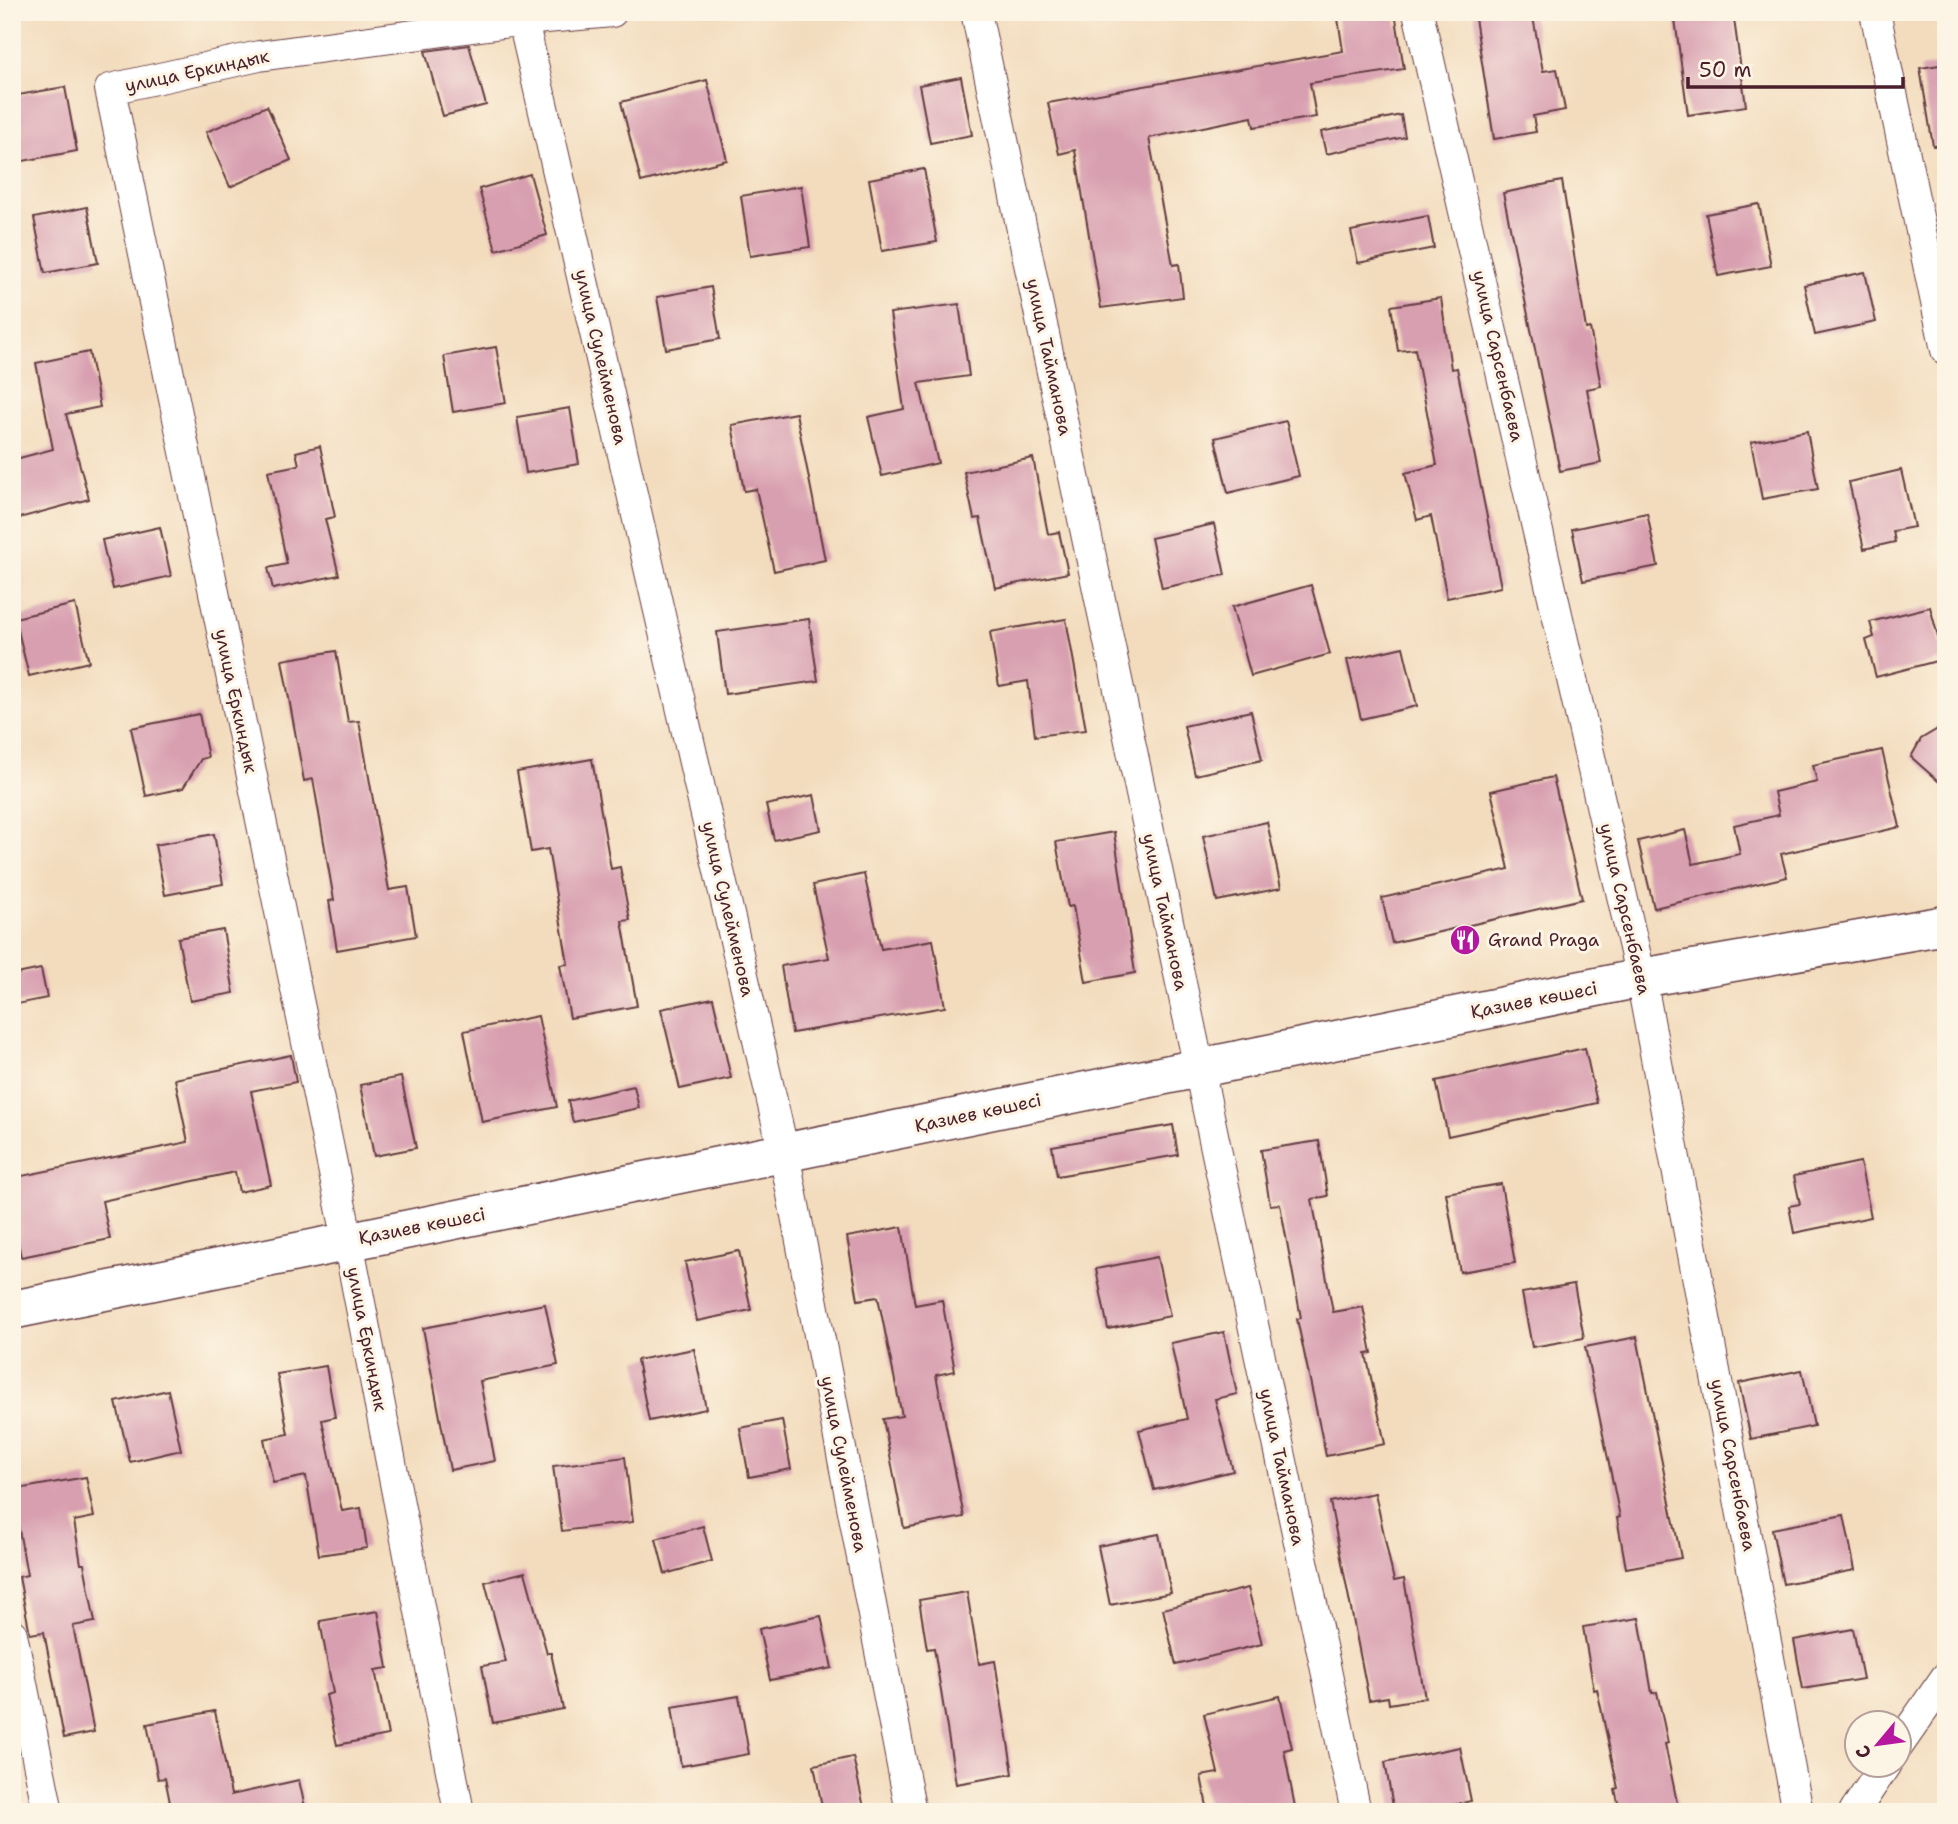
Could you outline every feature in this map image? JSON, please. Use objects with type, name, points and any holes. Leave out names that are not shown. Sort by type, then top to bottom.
[{"type":"street","name":"улица Еркиндык","points":[[459,1812],[348,1241],[110,89],[259,56],[523,16],[612,12]]},
{"type":"street","name":"улица Тайманова","points":[[976,12],[1356,1812]]},
{"type":"street","name":"улица Сарсенбаева","points":[[1418,12],[1641,978],[1798,1812]]},
{"type":"street","points":[[1875,12],[1946,350]]},
{"type":"street","name":"улица Сулейменова","points":[[523,16],[784,1153],[911,1812]]},
{"type":"street","name":"Қазиев көшесі","points":[[12,1310],[1641,978],[1946,925]]},
{"type":"street","points":[[12,1634],[48,1812]]},
{"type":"street","points":[[1912,1727],[1946,1676]]},
{"type":"street","points":[[1854,1812],[1877,1778]]},
{"type":"building","points":[[1337,12],[1395,12],[1404,69],[1310,83],[1316,117],[1254,127],[1252,117],[1149,138],[1173,265],[1179,264],[1183,297],[1101,308],[1075,150],[1059,154],[1048,103],[1343,51]]},
{"type":"building","points":[[1474,12],[1532,12],[1543,71],[1557,69],[1565,110],[1533,116],[1536,132],[1494,139]]},
{"type":"building","points":[[1674,12],[1733,12],[1746,106],[1688,115]]},
{"type":"building","points":[[469,45],[486,105],[443,116],[425,51]]},
{"type":"building","points":[[1946,64],[1946,145],[1933,146],[1920,68]]},
{"type":"building","points":[[961,77],[972,135],[930,143],[919,85]]},
{"type":"building","points":[[707,80],[727,160],[641,182],[621,102]]},
{"type":"building","points":[[65,87],[77,151],[12,163],[12,96]]},
{"type":"building","points":[[267,106],[291,160],[230,187],[206,132]]},
{"type":"building","points":[[1401,115],[1405,137],[1326,154],[1321,132]]},
{"type":"building","points":[[924,169],[937,242],[882,251],[869,179]]},
{"type":"building","points":[[530,174],[547,235],[496,250],[479,189]]},
{"type":"building","points":[[1562,181],[1586,329],[1590,328],[1601,386],[1587,389],[1601,463],[1560,471],[1503,193]]},
{"type":"building","points":[[801,186],[810,247],[750,256],[741,196]]},
{"type":"building","points":[[1759,204],[1771,266],[1718,276],[1706,214]]},
{"type":"building","points":[[87,207],[98,263],[45,273],[34,218]]},
{"type":"building","points":[[1428,216],[1434,248],[1358,263],[1351,231]]},
{"type":"building","points":[[1865,272],[1876,322],[1815,335],[1804,285]]},
{"type":"building","points":[[711,287],[720,339],[666,349],[657,297]]},
{"type":"building","points":[[1441,298],[1451,369],[1457,368],[1501,587],[1447,598],[1431,516],[1417,520],[1405,473],[1437,465],[1415,349],[1398,351],[1391,306]]},
{"type":"building","points":[[959,304],[969,376],[919,383],[938,463],[882,476],[868,417],[904,409],[890,313]]},
{"type":"building","points":[[496,347],[506,403],[453,412],[444,356]]},
{"type":"building","points":[[89,352],[100,407],[66,414],[89,499],[12,520],[12,460],[53,449],[36,363]]},
{"type":"building","points":[[570,408],[579,464],[526,473],[517,417]]},
{"type":"building","points":[[796,413],[825,560],[774,571],[756,489],[744,491],[732,425]]},
{"type":"building","points":[[1286,421],[1299,476],[1228,493],[1215,438]]},
{"type":"building","points":[[1807,431],[1818,489],[1762,499],[1751,442]]},
{"type":"building","points":[[320,446],[335,517],[325,519],[339,575],[273,589],[268,568],[287,564],[268,471],[299,465],[296,452]]},
{"type":"building","points":[[1033,458],[1048,534],[1059,532],[1068,573],[995,588],[980,518],[974,519],[964,472]]},
{"type":"building","points":[[1901,470],[1914,527],[1893,531],[1895,542],[1864,549],[1849,482]]},
{"type":"building","points":[[1647,513],[1658,566],[1583,581],[1572,529]]},
{"type":"building","points":[[1214,524],[1225,575],[1162,588],[1151,538]]},
{"type":"building","points":[[160,527],[171,576],[113,589],[102,540]]},
{"type":"building","points":[[1311,585],[1330,654],[1251,676],[1232,607]]},
{"type":"building","points":[[75,604],[89,662],[29,676],[15,618]]},
{"type":"building","points":[[1930,607],[1944,659],[1876,677],[1866,640],[1874,637],[1870,622]]},
{"type":"building","points":[[809,619],[818,681],[725,694],[717,632]]},
{"type":"building","points":[[1066,619],[1086,730],[1035,736],[1028,681],[999,686],[990,632]]},
{"type":"building","points":[[1403,647],[1417,706],[1361,719],[1347,660]]},
{"type":"building","points":[[336,651],[348,722],[359,721],[389,890],[408,887],[416,936],[337,950],[329,901],[334,900],[313,779],[304,781],[282,660]]},
{"type":"building","points":[[1251,711],[1262,760],[1195,775],[1184,726]]},
{"type":"building","points":[[199,714],[208,757],[201,759],[183,788],[146,796],[131,728]]},
{"type":"building","points":[[1946,724],[1946,788],[1911,757],[1921,739]]},
{"type":"building","points":[[1882,750],[1900,827],[1781,854],[1787,877],[1654,908],[1638,841],[1685,830],[1693,864],[1740,854],[1734,825],[1779,815],[1774,792],[1817,782],[1813,765]]},
{"type":"building","points":[[592,759],[611,869],[620,867],[630,920],[622,921],[637,1006],[570,1018],[560,965],[568,964],[548,849],[531,852],[517,772]]},
{"type":"building","points":[[1553,777],[1582,899],[1392,943],[1382,898],[1509,869],[1491,791]]},
{"type":"building","points":[[814,795],[821,830],[774,840],[766,805]]},
{"type":"building","points":[[1267,822],[1281,888],[1217,901],[1203,836]]},
{"type":"building","points":[[1114,832],[1135,973],[1086,982],[1073,906],[1068,907],[1056,842]]},
{"type":"building","points":[[214,834],[223,884],[165,895],[155,845]]},
{"type":"building","points":[[864,874],[881,949],[933,940],[945,1007],[792,1033],[781,966],[829,958],[813,885]]},
{"type":"building","points":[[223,930],[234,993],[190,1001],[178,938]]},
{"type":"building","points":[[41,969],[47,998],[12,1005],[12,975]]},
{"type":"building","points":[[713,998],[731,1078],[680,1089],[661,1009]]},
{"type":"building","points":[[538,1016],[557,1107],[482,1122],[464,1031]]},
{"type":"building","points":[[1585,1048],[1597,1103],[1448,1136],[1436,1081]]},
{"type":"building","points":[[291,1055],[296,1082],[251,1091],[271,1185],[239,1192],[235,1172],[102,1201],[110,1239],[21,1257],[12,1213],[12,1178],[188,1142],[175,1079]]},
{"type":"building","points":[[401,1077],[416,1148],[374,1156],[360,1085]]},
{"type":"building","points":[[634,1086],[639,1108],[573,1122],[568,1101]]},
{"type":"building","points":[[1173,1125],[1178,1155],[1057,1176],[1052,1146]]},
{"type":"building","points":[[1319,1141],[1328,1196],[1312,1199],[1333,1312],[1363,1307],[1372,1353],[1366,1354],[1385,1444],[1326,1456],[1297,1319],[1301,1318],[1280,1204],[1270,1205],[1261,1150]]},
{"type":"building","points":[[1860,1162],[1871,1217],[1794,1233],[1789,1206],[1800,1204],[1794,1176]]},
{"type":"building","points":[[1501,1184],[1515,1263],[1460,1272],[1446,1193]]},
{"type":"building","points":[[902,1227],[915,1305],[942,1300],[955,1371],[936,1375],[964,1517],[904,1528],[883,1419],[902,1416],[878,1297],[858,1300],[847,1237]]},
{"type":"building","points":[[739,1251],[751,1310],[697,1321],[685,1262]]},
{"type":"building","points":[[1157,1257],[1170,1316],[1108,1329],[1096,1269]]},
{"type":"building","points":[[1574,1284],[1584,1338],[1532,1347],[1522,1293]]},
{"type":"building","points":[[545,1304],[558,1365],[480,1381],[495,1461],[450,1470],[423,1328]]},
{"type":"building","points":[[1224,1332],[1237,1394],[1215,1399],[1233,1471],[1154,1490],[1139,1430],[1187,1419],[1171,1343]]},
{"type":"building","points":[[1637,1337],[1681,1558],[1626,1568],[1617,1518],[1620,1517],[1585,1347]]},
{"type":"building","points":[[694,1349],[706,1409],[649,1421],[637,1360]]},
{"type":"building","points":[[326,1366],[335,1417],[322,1420],[342,1511],[361,1508],[367,1548],[319,1555],[306,1476],[273,1483],[264,1439],[288,1434],[277,1374]]},
{"type":"building","points":[[1802,1370],[1814,1426],[1751,1439],[1739,1383]]},
{"type":"building","points":[[168,1390],[181,1450],[130,1462],[116,1402]]},
{"type":"building","points":[[782,1420],[791,1469],[749,1477],[740,1428]]},
{"type":"building","points":[[625,1457],[633,1522],[562,1531],[553,1466]]},
{"type":"building","points":[[86,1477],[94,1517],[74,1521],[95,1622],[73,1626],[94,1732],[64,1738],[44,1632],[30,1634],[19,1577],[27,1575],[12,1490]]},
{"type":"building","points":[[1375,1493],[1394,1581],[1404,1579],[1425,1698],[1389,1704],[1388,1697],[1369,1700],[1330,1502]]},
{"type":"building","points":[[1844,1515],[1855,1570],[1783,1584],[1772,1529]]},
{"type":"building","points":[[703,1526],[712,1561],[665,1574],[656,1539]]},
{"type":"building","points":[[1159,1534],[1171,1593],[1110,1605],[1098,1546]]},
{"type":"building","points":[[525,1572],[547,1653],[551,1653],[563,1709],[493,1723],[482,1666],[506,1662],[485,1582]]},
{"type":"building","points":[[1248,1588],[1262,1644],[1176,1665],[1163,1609]]},
{"type":"building","points":[[967,1592],[979,1664],[995,1661],[1013,1774],[956,1784],[934,1648],[927,1649],[919,1600]]},
{"type":"building","points":[[378,1611],[388,1668],[375,1670],[388,1735],[337,1745],[326,1695],[333,1693],[320,1621]]},
{"type":"building","points":[[821,1616],[832,1668],[770,1680],[759,1629]]},
{"type":"building","points":[[1639,1618],[1652,1693],[1657,1692],[1668,1743],[1665,1744],[1679,1812],[1620,1812],[1615,1789],[1618,1788],[1597,1689],[1594,1690],[1583,1627]]},
{"type":"building","points":[[1853,1629],[1863,1679],[1803,1689],[1794,1640]]},
{"type":"building","points":[[739,1696],[749,1754],[681,1766],[672,1707]]},
{"type":"building","points":[[1280,1696],[1292,1748],[1284,1750],[1296,1812],[1208,1812],[1201,1776],[1218,1773],[1204,1714]]},
{"type":"building","points":[[215,1711],[231,1795],[299,1780],[306,1812],[172,1812],[165,1778],[158,1779],[147,1724]]},
{"type":"building","points":[[1460,1747],[1471,1801],[1416,1812],[1394,1812],[1385,1762]]},
{"type":"building","points":[[853,1757],[865,1812],[823,1812],[814,1765]]},
{"type":"place","name":"Grand Praga","points":[[1465,940]]}]
